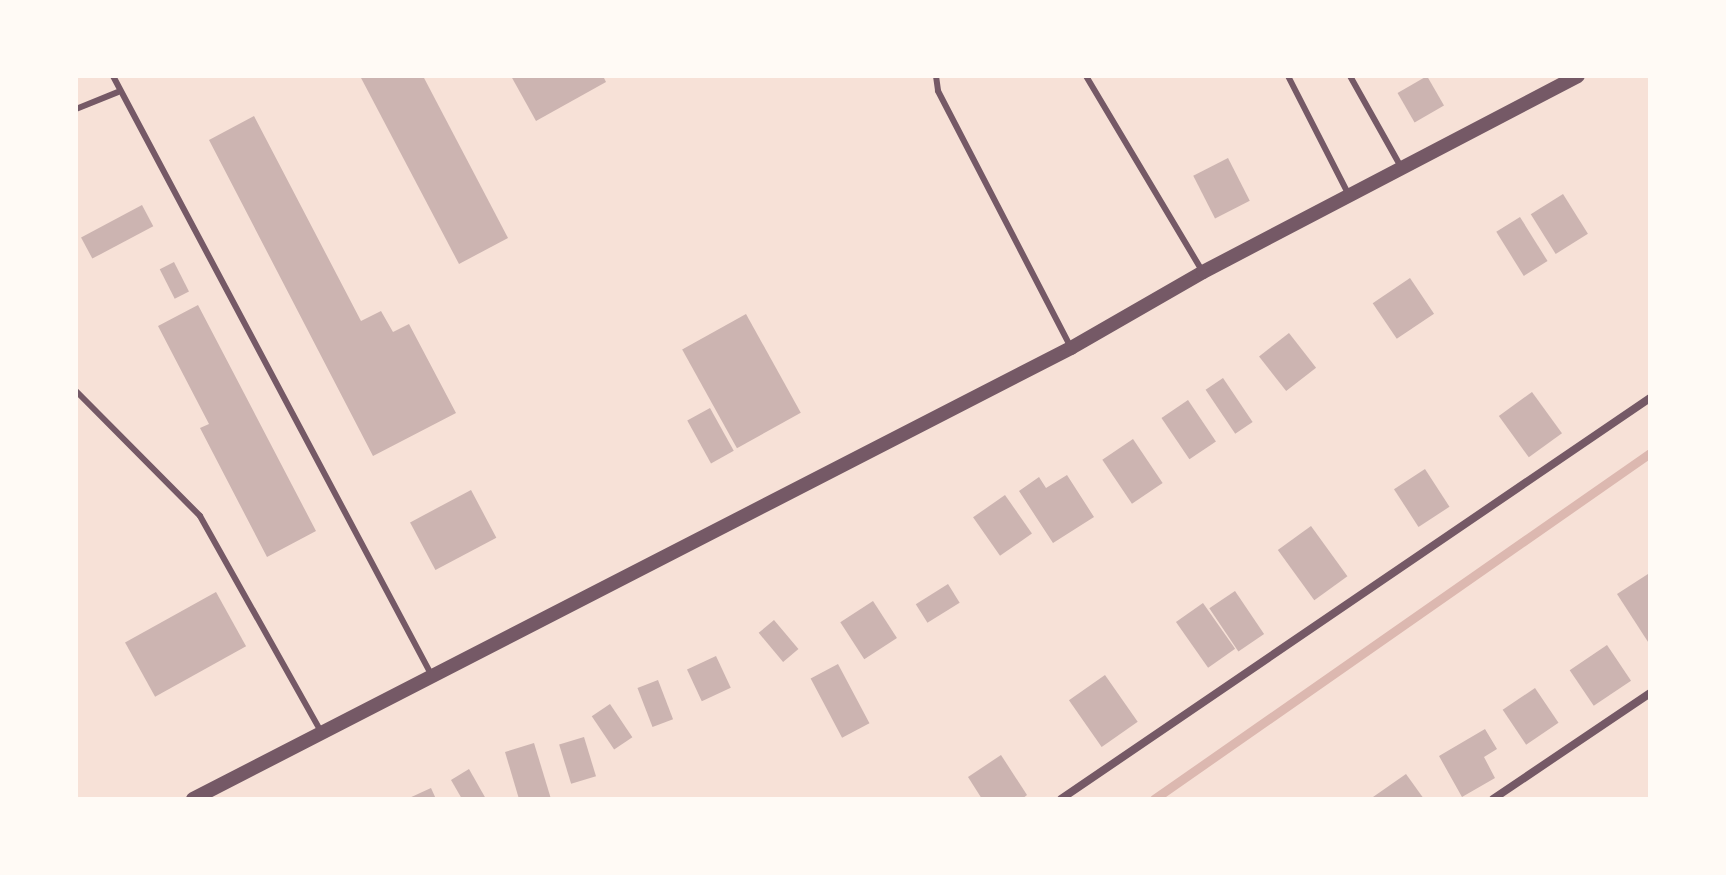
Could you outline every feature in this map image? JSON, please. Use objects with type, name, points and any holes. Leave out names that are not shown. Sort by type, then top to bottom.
[{"type":"street","points":[[193,799],[1071,348],[1203,272],[1578,76]]},
{"type":"street","points":[[1061,799],[1650,398]]},
{"type":"street","points":[[1493,799],[1650,693]]},
{"type":"lane","points":[[113,76],[118,92],[432,676]]},
{"type":"lane","points":[[936,76],[938,91],[1071,348]]},
{"type":"lane","points":[[1086,76],[1203,272]]},
{"type":"lane","points":[[1288,76],[1349,195]]},
{"type":"lane","points":[[1350,76],[1402,168]]},
{"type":"lane","points":[[76,109],[118,92]]},
{"type":"lane","points":[[76,391],[200,516],[322,733]]},
{"type":"building","points":[[360,76],[423,76],[508,238],[459,264]]},
{"type":"building","points":[[511,76],[603,76],[606,82],[536,121]]},
{"type":"building","points":[[1427,76],[1444,105],[1415,122],[1398,93]]},
{"type":"building","points":[[254,116],[361,321],[381,311],[393,332],[409,324],[456,413],[373,456],[209,140]]},
{"type":"building","points":[[1228,158],[1250,201],[1215,218],[1193,176]]},
{"type":"building","points":[[1563,194],[1588,234],[1556,254],[1531,214]]},
{"type":"building","points":[[142,205],[153,226],[92,259],[81,237]]},
{"type":"building","points":[[1520,217],[1548,261],[1524,276],[1496,232]]},
{"type":"building","points":[[174,262],[189,291],[175,299],[160,269]]},
{"type":"building","points":[[1410,278],[1434,314],[1397,339],[1373,303]]},
{"type":"building","points":[[198,305],[316,531],[267,557],[200,428],[209,424],[158,326]]},
{"type":"building","points":[[746,314],[801,413],[737,448],[682,349]]},
{"type":"building","points":[[1289,333],[1316,368],[1286,391],[1259,356]]},
{"type":"building","points":[[1223,378],[1253,422],[1235,434],[1206,390]]},
{"type":"building","points":[[1532,392],[1562,433],[1529,457],[1499,416]]},
{"type":"building","points":[[1188,400],[1216,441],[1189,459],[1161,418]]},
{"type":"building","points":[[710,408],[734,451],[711,463],[687,421]]},
{"type":"building","points":[[1133,439],[1163,483],[1132,504],[1102,460]]},
{"type":"building","points":[[1425,469],[1450,507],[1418,527],[1394,489]]},
{"type":"building","points":[[1067,475],[1094,517],[1053,543],[1019,491],[1039,477],[1046,488]]},
{"type":"building","points":[[471,490],[496,538],[435,570],[410,522]]},
{"type":"building","points":[[1005,495],[1032,534],[1000,556],[973,517]]},
{"type":"building","points":[[1311,526],[1347,576],[1314,600],[1278,550]]},
{"type":"building","points":[[1648,574],[1650,578],[1650,645],[1617,594]]},
{"type":"building","points":[[948,584],[960,603],[927,623],[916,604]]},
{"type":"building","points":[[1235,591],[1264,634],[1238,651],[1209,608]]},
{"type":"building","points":[[216,592],[246,646],[155,697],[125,642]]},
{"type":"building","points":[[873,601],[897,638],[864,659],[840,622]]},
{"type":"building","points":[[1203,603],[1235,649],[1208,668],[1176,622]]},
{"type":"building","points":[[774,620],[798,649],[783,662],[759,633]]},
{"type":"building","points":[[1607,645],[1631,681],[1594,706],[1570,670]]},
{"type":"building","points":[[716,656],[731,688],[702,701],[687,670]]},
{"type":"building","points":[[838,664],[869,723],[842,738],[811,679]]},
{"type":"building","points":[[1105,675],[1138,722],[1102,747],[1069,700]]},
{"type":"building","points":[[658,680],[673,719],[653,727],[637,688]]},
{"type":"building","points":[[1535,688],[1558,723],[1526,745],[1503,710]]},
{"type":"building","points":[[610,704],[632,737],[614,749],[592,716]]},
{"type":"building","points":[[1485,729],[1497,749],[1484,757],[1495,778],[1462,797],[1439,756]]},
{"type":"building","points":[[584,737],[596,776],[571,784],[559,745]]},
{"type":"building","points":[[534,743],[551,799],[519,799],[505,752]]},
{"type":"building","points":[[1001,755],[1027,795],[1022,799],[982,799],[968,777]]},
{"type":"building","points":[[469,769],[486,799],[462,799],[451,780]]},
{"type":"building","points":[[1406,774],[1424,799],[1373,797]]},
{"type":"building","points":[[431,788],[436,799],[407,799]]},
{"type":"waterway","points":[[1154,799],[1650,453]]}]
